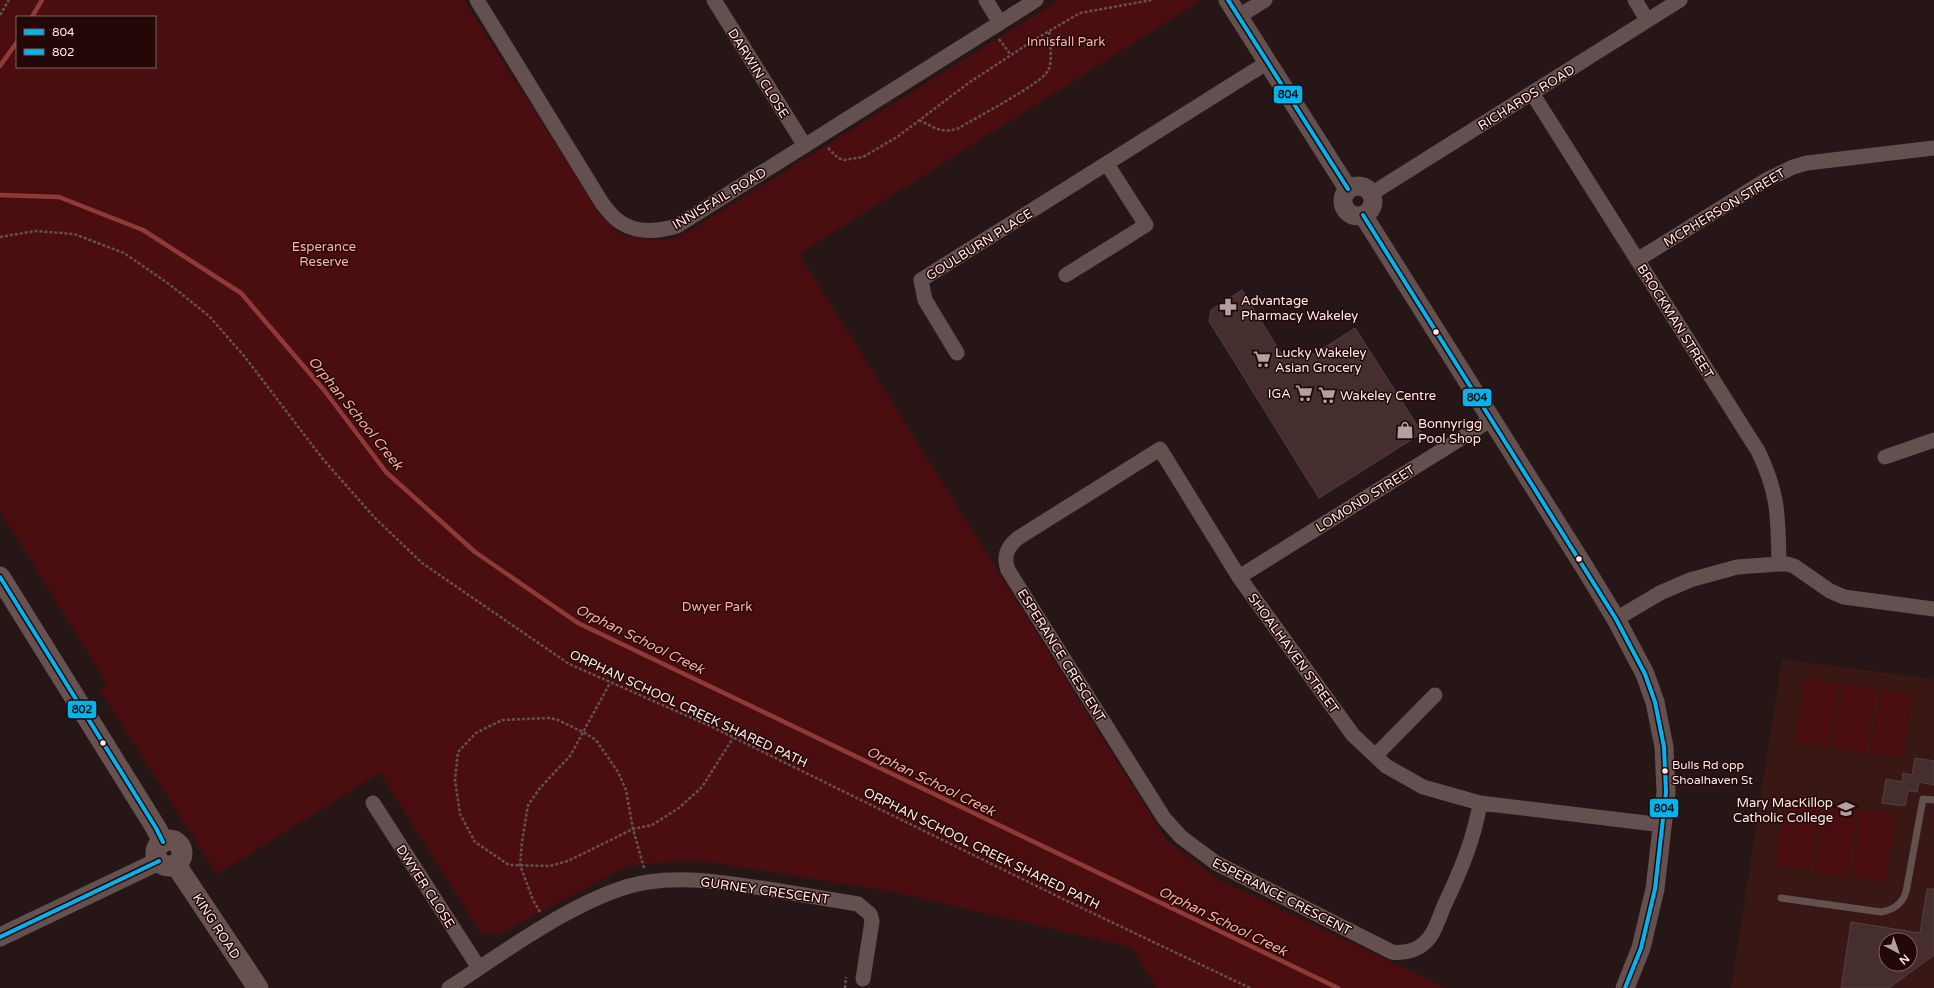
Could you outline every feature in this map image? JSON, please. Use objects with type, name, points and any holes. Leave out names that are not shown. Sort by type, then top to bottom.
[{"type":"main road","name":"KING ROAD","points":[[0,577],[152,822],[166,856],[258,988]]},
{"type":"street","name":"INNISFAIL ROAD","points":[[477,0],[602,203],[617,220],[637,229],[650,231],[664,230],[677,226],[1036,0]]},
{"type":"street","name":"DARWIN CLOSE","points":[[714,0],[805,146]]},
{"type":"street","points":[[986,0],[1000,23]]},
{"type":"street","points":[[1228,0],[1348,189]]},
{"type":"street","points":[[1239,16],[1265,0]]},
{"type":"street","points":[[1635,0],[1647,20]]},
{"type":"street","name":"RICHARDS ROAD","points":[[1371,194],[1680,0]]},
{"type":"street","name":"GOULBURN PLACE","points":[[957,354],[925,300],[921,280],[1268,62]]},
{"type":"street","name":"BROCKMAN STREET","points":[[1532,93],[1764,464],[1771,482],[1777,506],[1779,564]]},
{"type":"street","name":"MCPHERSON STREET","points":[[1637,260],[1766,180],[1793,167],[1807,163],[1934,148]]},
{"type":"street","points":[[1066,276],[1146,225],[1107,164]]},
{"type":"street","points":[[1361,186],[1369,190],[1373,204],[1368,212],[1359,216],[1350,214],[1344,206],[1343,197],[1348,189],[1361,186]]},
{"type":"street","points":[[1363,215],[1616,619],[1645,674],[1654,702],[1664,747],[1666,792],[1655,889],[1641,948],[1625,988]]},
{"type":"street","name":"LOMOND STREET","points":[[1239,577],[1492,420]]},
{"type":"street","points":[[1885,457],[1934,440]]},
{"type":"street","name":"SHOALHAVEN STREET","points":[[1006,553],[1012,543],[1018,538],[1160,449],[1239,577],[1353,735],[1386,766],[1423,787],[1480,803],[1663,826]]},
{"type":"street","name":"ESPERANCE CRESCENT","points":[[1006,553],[1005,560],[1008,570],[1164,818],[1181,837],[1202,854],[1231,872],[1392,952],[1400,953],[1414,950],[1430,936],[1460,872],[1472,842],[1480,803]]},
{"type":"street","points":[[1616,619],[1660,594],[1690,580],[1737,567],[1779,564],[1787,564],[1802,571],[1830,591],[1844,597],[1934,609]]},
{"type":"street","points":[[1375,756],[1435,695]]},
{"type":"street","name":"DWYER CLOSE","points":[[373,803],[479,968]]},
{"type":"street","points":[[0,937],[166,856]]},
{"type":"street","name":"GURNEY CRESCENT","points":[[449,988],[548,925],[592,901],[633,885],[647,882],[707,880],[858,904],[865,908],[870,914],[872,921],[863,980]]},
{"type":"lane","points":[[1781,898],[1881,912],[1889,911],[1895,908],[1904,898],[1906,892],[1923,799],[1934,800]]},
{"type":"path","points":[[0,15],[9,0]]},
{"type":"path","points":[[818,137],[838,158],[844,160],[863,157],[897,138],[970,82],[1049,31],[1080,13],[1152,0]]},
{"type":"path","points":[[919,120],[944,132],[951,131],[1037,82],[1048,71],[1050,52],[1049,31]]},
{"type":"path","name":"ORPHAN SCHOOL CREEK SHARED PATH","points":[[0,237],[35,231],[74,234],[124,253],[169,284],[209,316],[245,356],[322,458],[375,518],[422,563],[569,664],[733,738],[1070,903],[1250,988]]},
{"type":"path","points":[[548,925],[533,900],[520,865],[528,805],[540,788],[570,756],[610,683]]},
{"type":"path","points":[[647,882],[633,829],[626,790],[618,772],[596,740],[558,720],[549,718],[502,720],[476,732],[458,752],[455,780],[460,814],[475,842],[509,865],[550,866],[568,861],[633,829],[652,825],[679,808],[702,787],[733,738]]},
{"type":"path","points":[[845,988],[846,977]]},
{"type":"shaded area","name":"Mary MacKillop Catholic College","points":[[1782,659],[1934,679],[1934,988],[1731,988]]},
{"type":"green space","points":[[0,0],[464,0],[601,216],[620,234],[647,239],[666,240],[685,234],[1059,0],[1202,0],[799,254],[1167,841],[1220,880],[1446,988],[1157,988],[1131,947],[894,892],[711,862],[677,861],[628,866],[499,934],[481,933],[380,773],[217,874],[100,690],[108,685],[0,511]]},
{"type":"green space","points":[[1805,678],[1839,683],[1829,747],[1795,742]]},
{"type":"green space","points":[[1842,683],[1876,689],[1866,753],[1832,747]]},
{"type":"green space","points":[[1880,689],[1913,694],[1903,758],[1870,753]]},
{"type":"green space","points":[[1786,797],[1820,802],[1810,870],[1775,865]]},
{"type":"green space","points":[[1824,804],[1858,809],[1847,877],[1813,872]]},
{"type":"green space","points":[[1861,809],[1896,814],[1885,882],[1851,877]]},
{"type":"building","name":"Wakeley Centre","points":[[1242,290],[1282,355],[1295,358],[1310,349],[1313,355],[1355,328],[1422,433],[1319,498],[1209,321],[1211,310]]},
{"type":"building","points":[[1915,758],[1934,761],[1934,785],[1919,782],[1917,792],[1908,791],[1905,806],[1882,803],[1886,779],[1902,782],[1903,773],[1912,775]]},
{"type":"building","points":[[1927,889],[1934,889],[1934,955],[1918,967],[1918,933],[1920,933]]},
{"type":"building","points":[[1851,922],[1914,932],[1878,932],[1878,972],[1911,972],[1889,988],[1841,988]]},
{"type":"waterway","points":[[33,16],[42,0]]},
{"type":"waterway","points":[[0,66],[16,43]]},
{"type":"waterway","name":"Orphan School Creek","points":[[0,195],[59,197],[143,230],[241,293],[324,390],[386,472],[475,552],[578,623],[1338,988]]},
{"type":"transit line","name":"804","points":[[1228,0],[1348,189]]},
{"type":"transit line","name":"804","points":[[1363,215],[1616,619],[1645,674],[1655,702],[1664,747],[1666,792],[1655,889],[1641,948],[1625,988]]},
{"type":"transit line","name":"802","points":[[0,577],[156,828],[163,842]]},
{"type":"transit line","name":"802","points":[[0,937],[159,861]]},
{"type":"place","name":"Advantage Pharmacy Wakeley","points":[[1228,307]]},
{"type":"place","name":"Lucky Wakeley Asian Grocery","points":[[1262,359]]},
{"type":"place","name":"IGA","points":[[1304,393]]},
{"type":"place","name":"Wakeley Centre","points":[[1327,395]]},
{"type":"place","name":"Bonnyrigg Pool Shop","points":[[1405,430]]},
{"type":"place","name":"Bulls Rd opp Shoalhaven St","points":[[1665,771]]},
{"type":"place","name":"Mary MacKillop Catholic College","points":[[1846,809]]},
{"type":"park label","name":"Innisfall Park","points":[[1066,41]]},
{"type":"park label","name":"Esperance Reserve","points":[[324,254]]},
{"type":"park label","name":"Dwyer Park","points":[[717,606]]}]
